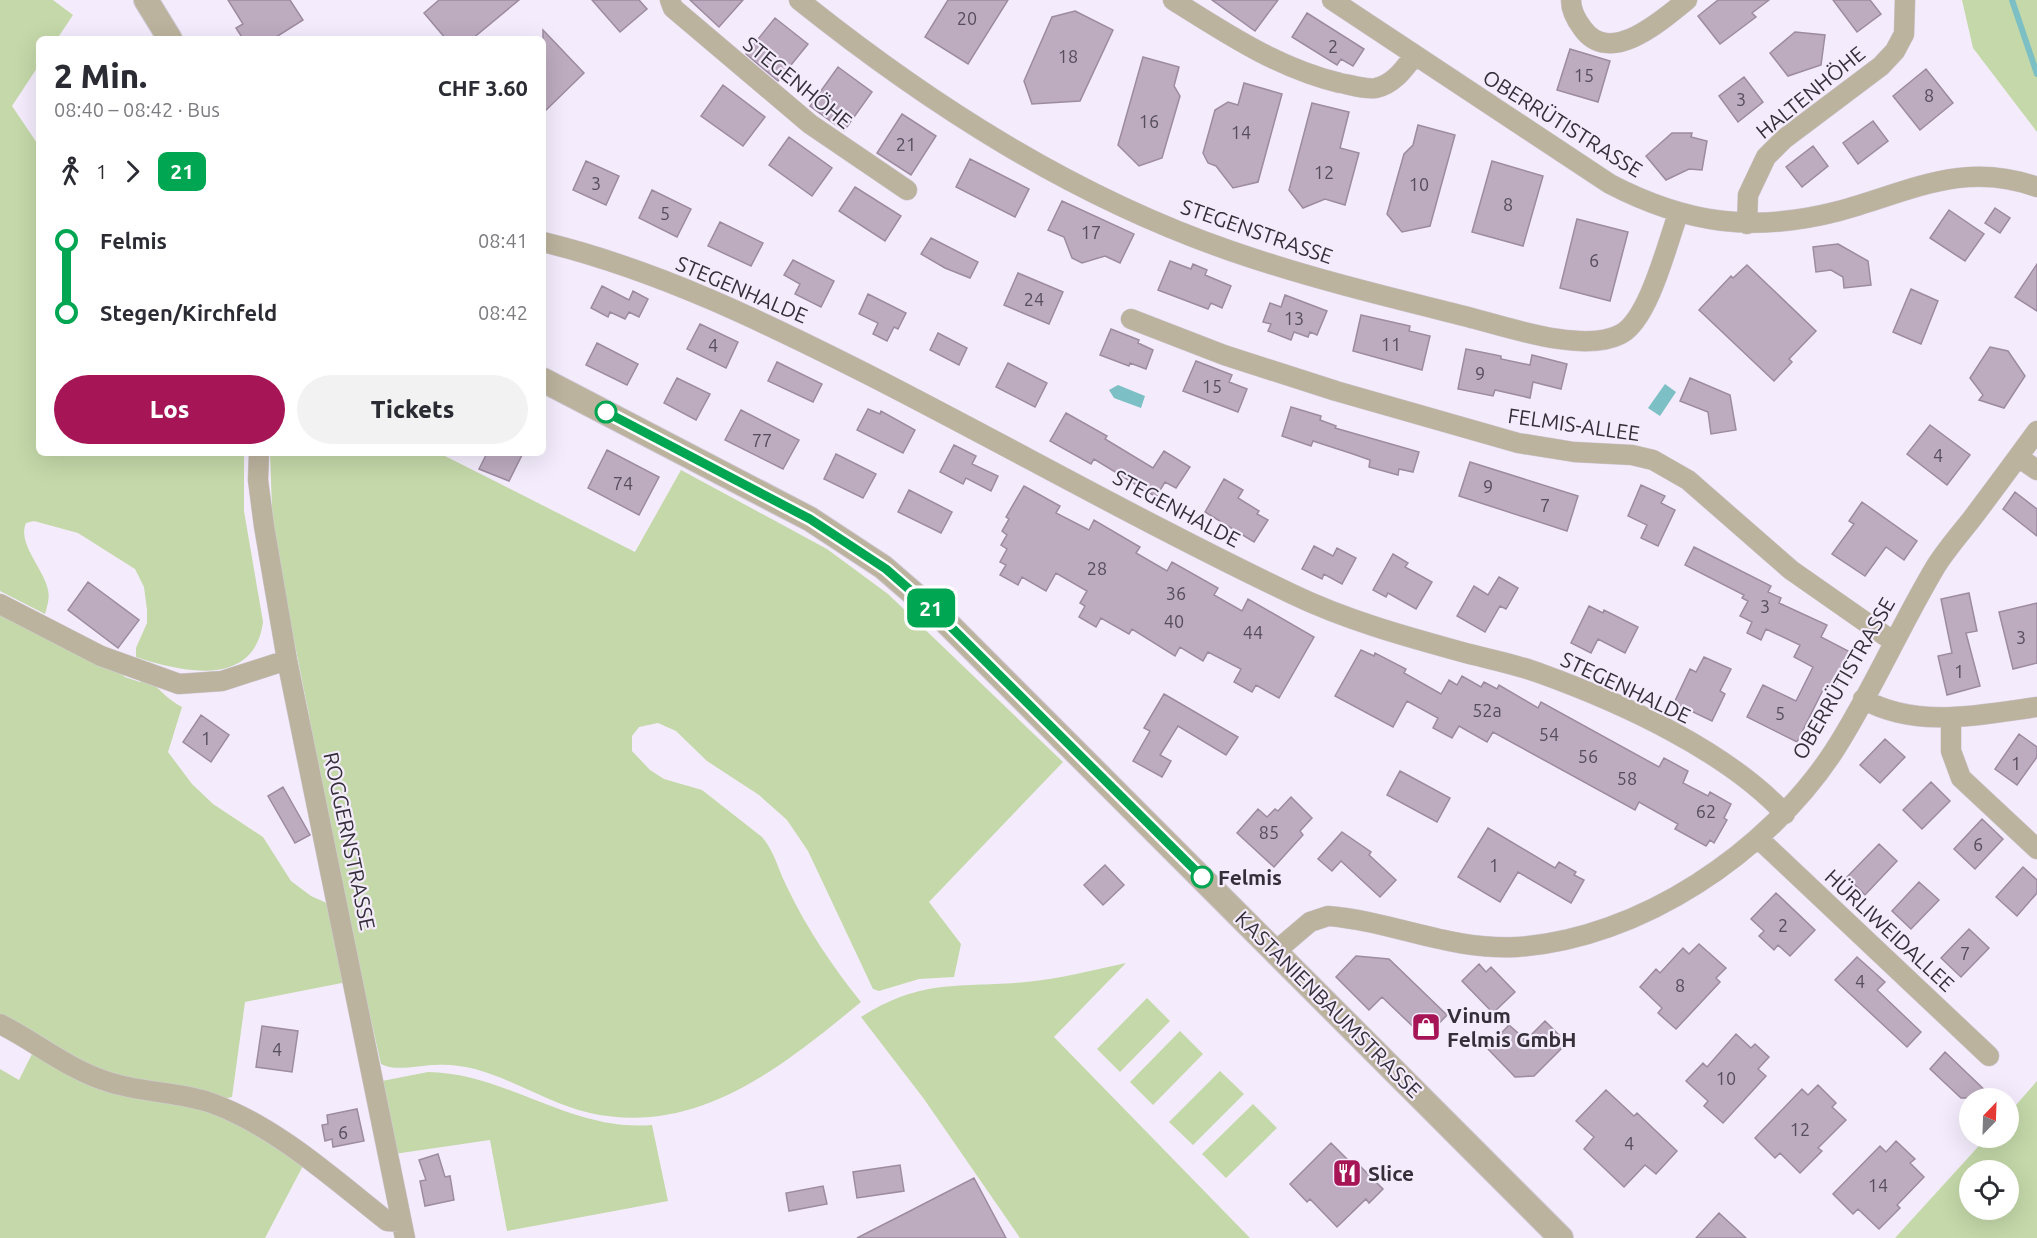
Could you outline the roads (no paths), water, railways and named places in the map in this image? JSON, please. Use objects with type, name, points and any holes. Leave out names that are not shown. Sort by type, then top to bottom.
[{"type":"street","points":[[146,0],[168,36]]},
{"type":"street","name":"STEGENHÖHE","points":[[670,0],[673,8],[810,124],[907,190]]},
{"type":"street","name":"STEGENSTRASSE","points":[[799,0],[849,40],[939,104],[1016,151],[1102,196],[1189,234],[1250,257],[1343,286],[1478,320],[1573,341],[1603,340],[1619,335],[1635,322],[1645,307],[1678,214]]},
{"type":"street","points":[[1173,0],[1245,46],[1293,69],[1357,87],[1383,86],[1399,75],[1414,56]]},
{"type":"street","name":"OBERRÜTISTRASSE","points":[[1332,0],[1610,184],[1642,201],[1678,214],[1710,221],[1747,224],[1791,220],[1837,211],[1941,180],[1982,174],[2004,177],[2037,187]]},
{"type":"street","points":[[1571,0],[1571,8],[1577,22],[1586,34],[1600,41],[1623,42],[1644,34],[1687,0]]},
{"type":"street","name":"HALTENHÖHE","points":[[1747,224],[1748,195],[1766,157],[1784,139],[1881,66],[1896,51],[1904,34],[1905,0]]},
{"type":"street","name":"STEGENHALDE","points":[[546,243],[701,294],[794,337],[1295,596],[1400,635],[1541,673],[1641,716],[1744,776],[1762,790],[1785,814]]},
{"type":"street","name":"FELMIS-ALLEE","points":[[1131,319],[1191,344],[1335,391],[1518,443],[1574,452],[1632,455],[1661,464],[1688,480],[1791,570],[1894,642]]},
{"type":"street","name":"KASTANIENBAUMSTRASSE","points":[[546,382],[810,519],[886,569],[942,618],[1561,1238]]},
{"type":"street","name":"OBERRÜTISTRASSE","points":[[1276,951],[1310,922],[1328,916],[1459,943],[1513,947],[1537,945],[1582,935],[1648,911],[1697,884],[1759,839],[1785,814],[1833,752],[1937,563],[2037,431]]},
{"type":"street","name":"ROGGERNSTRASSE","points":[[260,456],[258,480],[264,526],[287,660],[403,1230]]},
{"type":"street","points":[[2019,457],[2037,470]]},
{"type":"street","points":[[0,604],[101,656],[179,684],[222,681],[287,660]]},
{"type":"street","points":[[1863,699],[1899,711],[1952,719],[2037,707]]},
{"type":"street","points":[[1952,719],[1951,751],[1961,778],[2037,849]]},
{"type":"street","name":"HÜRLIWEIDALLEE","points":[[1759,839],[1989,1056]]},
{"type":"street","points":[[0,1024],[91,1076],[113,1084],[216,1104],[273,1135],[312,1161],[387,1221],[403,1230]]},
{"type":"water","points":[[1665,384],[1676,392],[1660,416],[1648,408]]},
{"type":"water","points":[[1118,385],[1145,396],[1141,408],[1114,398],[1109,390]]},
{"type":"waterway","points":[[2012,0],[2037,74]]},
{"type":"place","name":"Felmis","points":[[1202,877]]},
{"type":"place","name":"Vinum Felmis GmbH","points":[[1426,1027]]},
{"type":"place","name":"Slice","points":[[1347,1173]]}]
